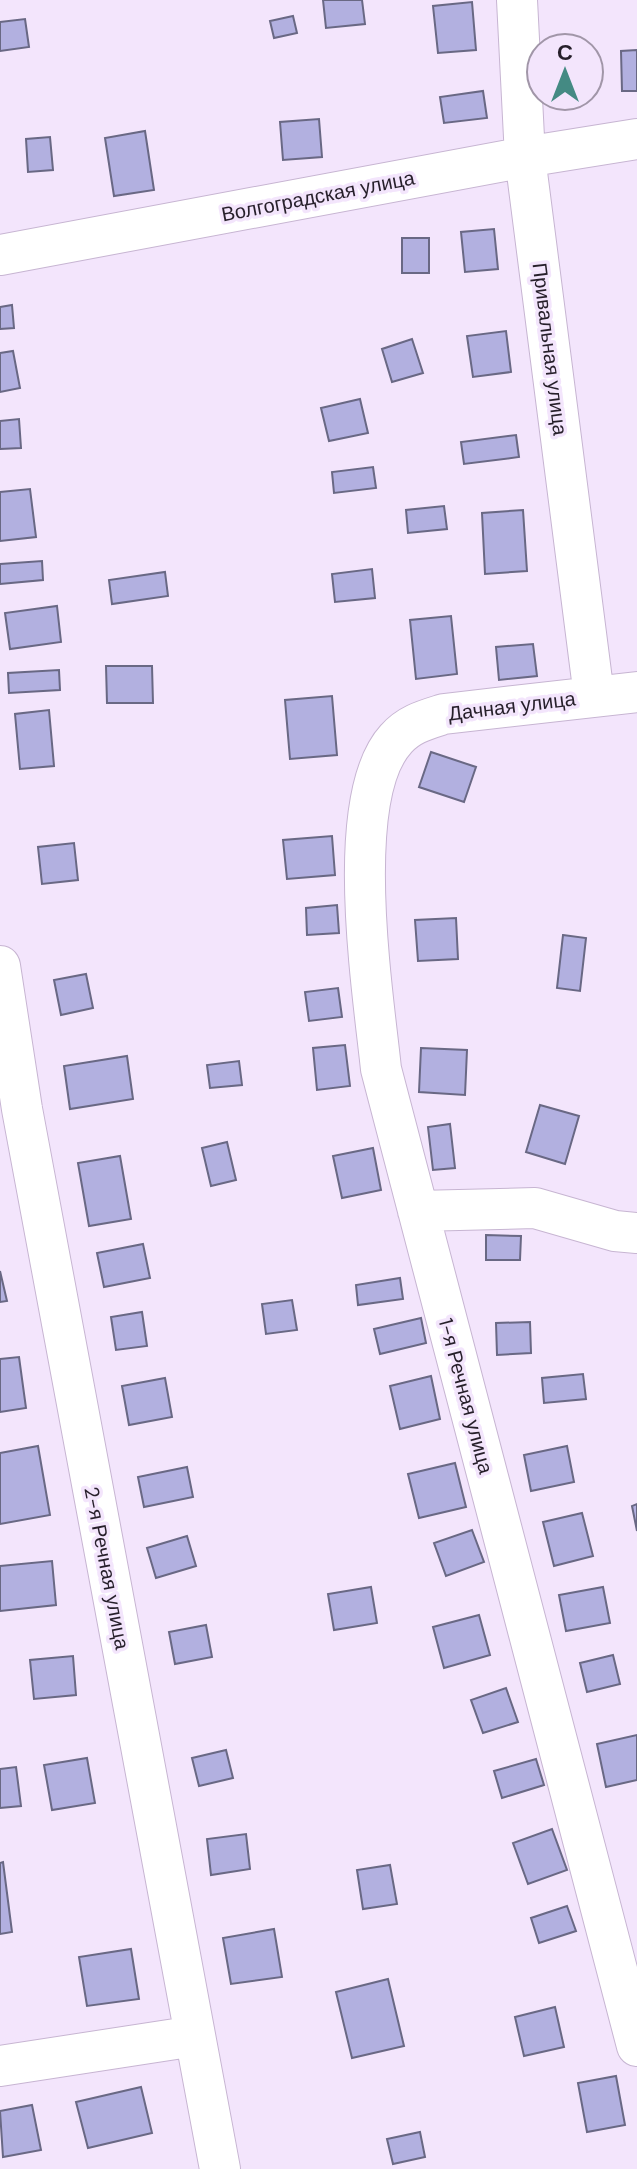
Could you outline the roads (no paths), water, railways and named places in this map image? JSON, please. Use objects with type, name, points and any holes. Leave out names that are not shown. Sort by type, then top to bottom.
[{"type":"street","name":"Привальная улица","points":[[517,0],[525,157],[594,696]]},
{"type":"street","name":"Волгоградская улица","points":[[0,255],[637,139]]},
{"type":"street","name":"Дачная улица","points":[[394,740],[415,723],[444,714],[637,692]]},
{"type":"street","name":"1-я Речная улица","points":[[394,740],[374,780],[366,831],[366,921],[381,1069],[637,2046]]},
{"type":"street","name":"2-я Речная улица","points":[[0,966],[11,1110],[220,2169]]},
{"type":"street","points":[[418,1211],[535,1208],[615,1231],[637,1233]]},
{"type":"street","points":[[0,2066],[195,2036]]}]
